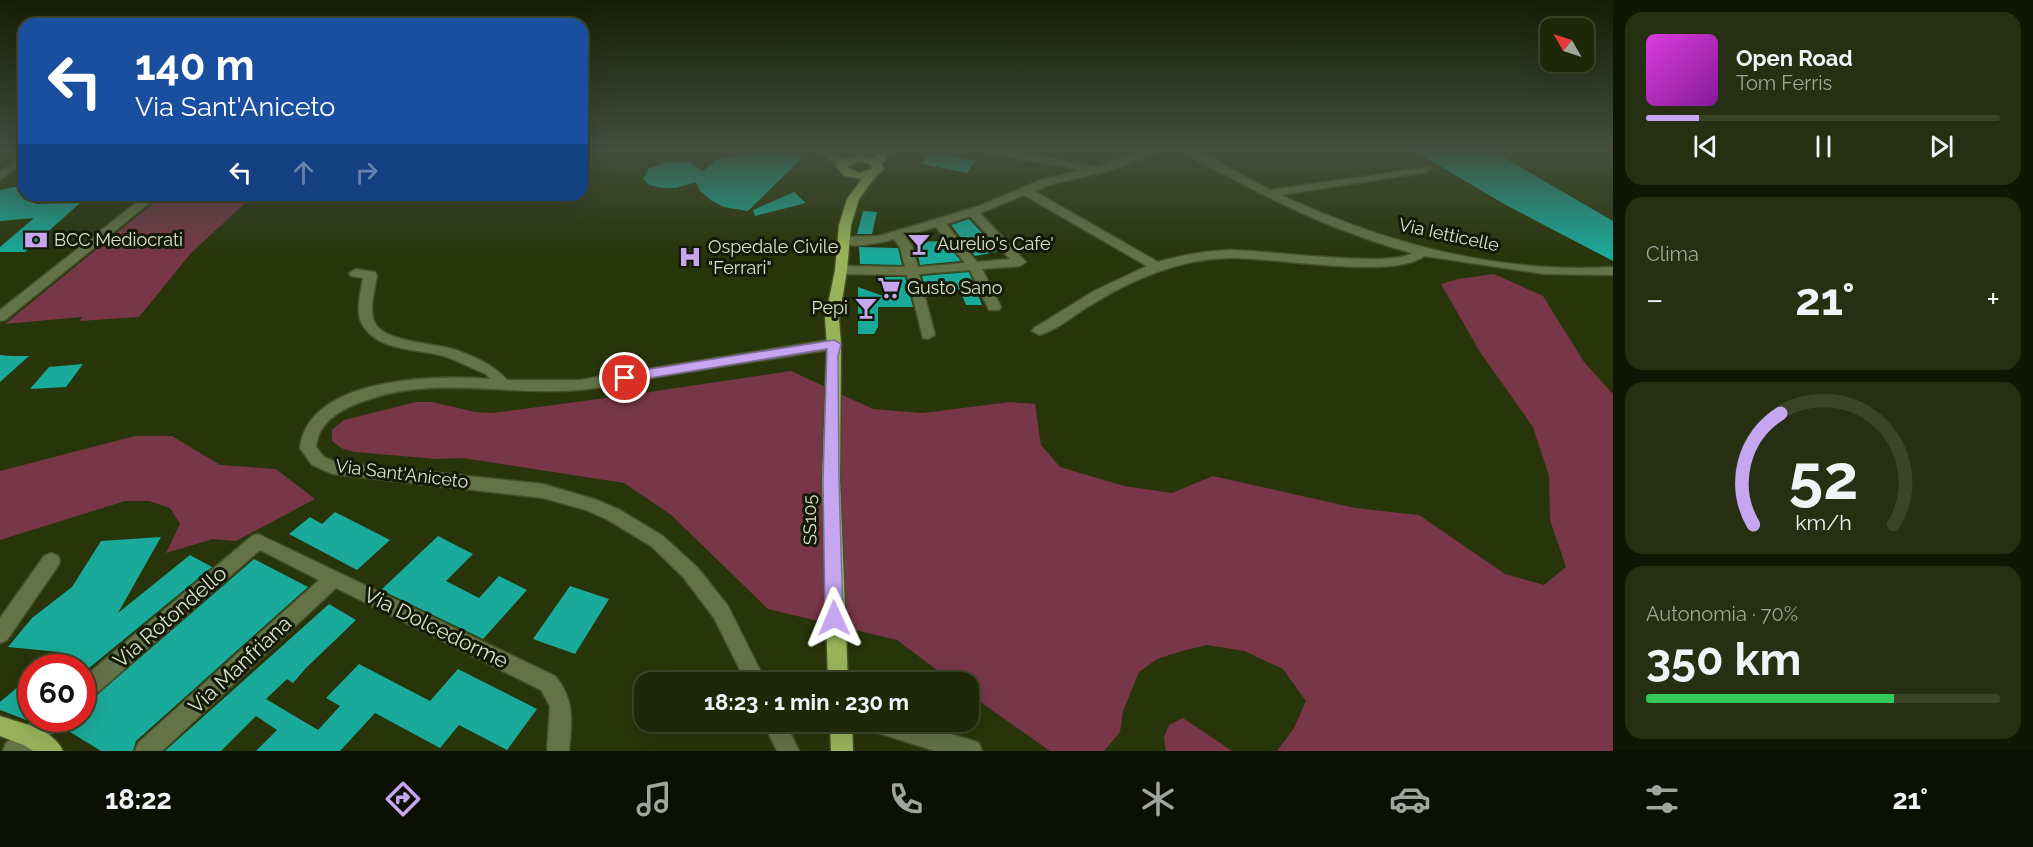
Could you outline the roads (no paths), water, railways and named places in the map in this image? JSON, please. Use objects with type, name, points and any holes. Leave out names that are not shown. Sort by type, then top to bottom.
[{"type":"main road","name":"SS105","points":[[837,672],[831,480],[832,319],[842,270],[843,241],[853,199],[851,185]]},
{"type":"main road","name":"SS105","points":[[853,199],[863,185]]},
{"type":"main road","points":[[0,726],[22,744],[52,751]]},
{"type":"main road","points":[[841,732],[842,751]]},
{"type":"street","points":[[843,241],[873,240],[897,235],[972,211],[1037,185]]},
{"type":"street","name":"Via Ietticelle","points":[[1253,185],[1322,217],[1421,252],[1524,268],[1597,273],[1613,271]]},
{"type":"street","points":[[1270,193],[1322,185]]},
{"type":"street","points":[[1024,190],[1156,266]]},
{"type":"street","points":[[0,317],[145,201]]},
{"type":"street","points":[[842,270],[911,271],[1020,262],[972,211]]},
{"type":"street","points":[[939,222],[975,267],[994,307]]},
{"type":"street","points":[[897,235],[906,246],[928,335]]},
{"type":"street","points":[[1039,331],[1118,283],[1156,266],[1208,255],[1374,263],[1409,261],[1421,252]]},
{"type":"street","points":[[356,273],[370,275],[366,301],[367,322],[373,330],[387,340],[450,353],[481,366],[491,371],[503,385]]},
{"type":"street","points":[[1597,273],[1613,281]]},
{"type":"street","name":"Via Sant'Aniceto","points":[[751,672],[733,634],[707,591],[657,541],[614,515],[543,490],[333,468],[318,461],[308,448],[309,435],[320,420],[344,404],[366,394],[399,386],[438,382],[579,385],[833,350]]},
{"type":"street","name":"Via Dolcedorme","points":[[258,541],[548,682],[558,693],[562,711],[558,751]]},
{"type":"street","name":"Via Rotondello","points":[[96,681],[258,541]]},
{"type":"street","points":[[0,634],[51,561]]},
{"type":"street","name":"Via Manfriana","points":[[146,751],[334,578]]},
{"type":"street","points":[[22,744],[36,732]]},
{"type":"street","points":[[779,732],[788,751]]},
{"type":"street","points":[[907,732],[971,751]]},
{"type":"place","name":"BCC Mediocrati","points":[[36,240]]},
{"type":"place","name":"Aurelio's Cafe'","points":[[919,244]]},
{"type":"place","name":"Ospedale Civile \"Ferrari\"","points":[[690,257]]},
{"type":"place","name":"Gusto Sano","points":[[889,288]]},
{"type":"place","name":"Pepi","points":[[866,308]]}]
